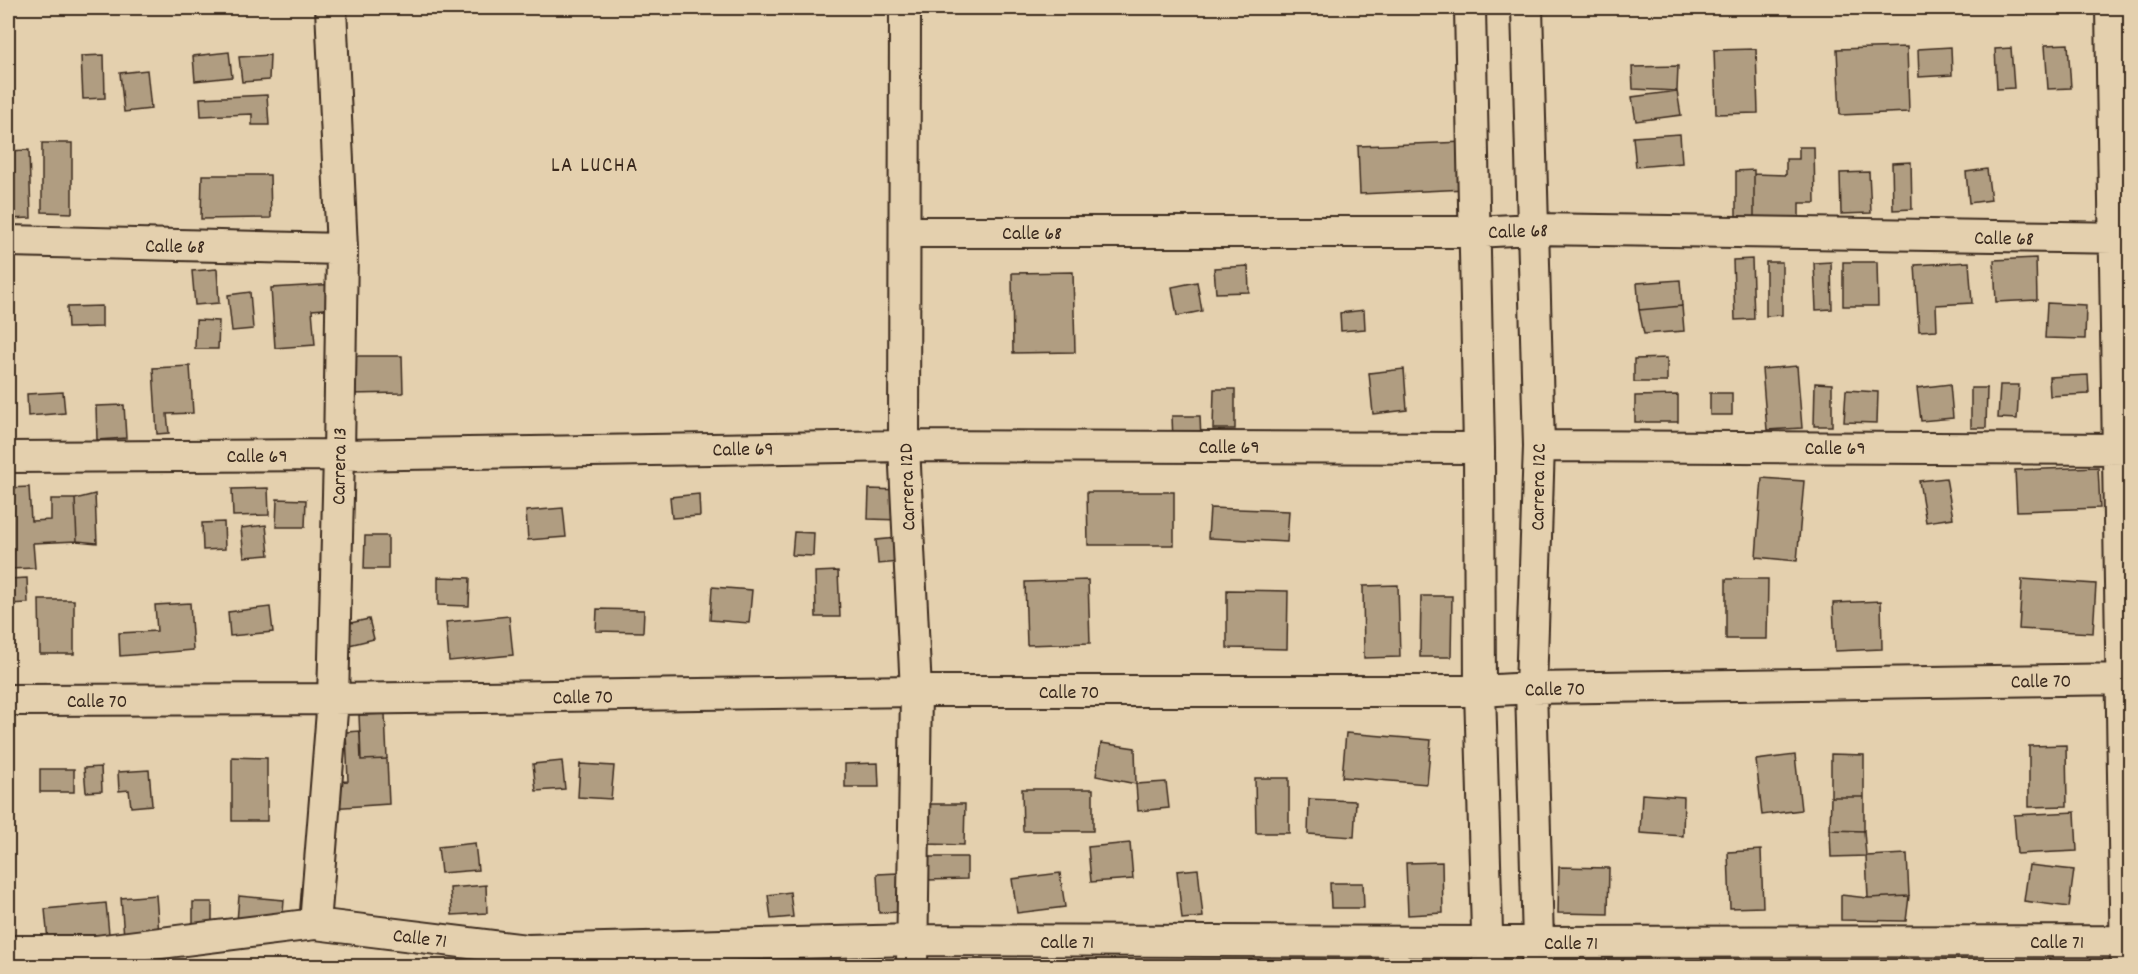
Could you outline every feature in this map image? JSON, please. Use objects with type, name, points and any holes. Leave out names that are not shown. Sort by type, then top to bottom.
[{"type":"street","name":"Carrera 13","points":[[315,924],[333,699],[339,455],[342,249],[331,8]]},
{"type":"street","name":"Carrera 12D","points":[[905,8],[904,446],[916,692],[913,953]]},
{"type":"street","points":[[1470,8],[1479,448],[1480,691],[1489,954]]},
{"type":"street","name":"Carrera 12C","points":[[1527,8],[1539,446],[1531,688],[1538,954]]},
{"type":"street","points":[[2111,8],[2123,238],[2127,949]]},
{"type":"street","name":"Calle 68","points":[[905,231],[1475,232],[1533,229],[2123,238]]},
{"type":"street","name":"Calle 68","points":[[8,241],[342,249]]},
{"type":"street","name":"Calle 69","points":[[8,457],[339,455],[904,446],[1479,448]]},
{"type":"street","name":"Calle 69","points":[[1539,446],[2124,449]]},
{"type":"street","name":"Calle 70","points":[[8,700],[333,699],[916,692],[1480,691],[1531,688],[2126,679]]},
{"type":"street","name":"Calle 71","points":[[8,951],[96,951],[315,924],[527,950],[1538,954],[2127,949]]},
{"type":"building","points":[[2068,44],[2071,88],[2048,89],[2045,45]]},
{"type":"building","points":[[1907,47],[1909,112],[1840,115],[1837,49]]},
{"type":"building","points":[[1951,47],[1952,75],[1919,77],[1918,49]]},
{"type":"building","points":[[2011,48],[2014,88],[1997,89],[1995,49]]},
{"type":"building","points":[[1756,49],[1758,113],[1716,114],[1714,50]]},
{"type":"building","points":[[229,52],[232,77],[195,81],[193,56]]},
{"type":"building","points":[[104,55],[105,98],[83,99],[81,56]]},
{"type":"building","points":[[270,55],[269,80],[242,82],[239,57]]},
{"type":"building","points":[[1678,66],[1677,91],[1633,89],[1632,67]]},
{"type":"building","points":[[147,70],[151,109],[124,112],[120,73]]},
{"type":"building","points":[[1677,91],[1681,115],[1636,121],[1632,97]]},
{"type":"building","points":[[267,95],[269,125],[252,125],[252,114],[201,116],[200,98]]},
{"type":"building","points":[[1680,134],[1682,163],[1636,167],[1633,137]]},
{"type":"building","points":[[1465,142],[1466,189],[1360,194],[1358,146]]},
{"type":"building","points":[[42,143],[72,143],[72,213],[42,212]]},
{"type":"building","points":[[1799,147],[1814,147],[1815,203],[1799,203],[1799,218],[1754,218],[1754,174],[1786,175],[1786,159],[1799,159]]},
{"type":"building","points":[[29,150],[31,218],[8,219],[8,151]]},
{"type":"building","points":[[1911,162],[1912,209],[1893,210],[1892,163]]},
{"type":"building","points":[[1987,169],[1991,200],[1969,203],[1966,172]]},
{"type":"building","points":[[1754,170],[1754,218],[1736,217],[1736,171]]},
{"type":"building","points":[[1869,172],[1871,213],[1841,214],[1840,173]]},
{"type":"building","points":[[202,175],[270,175],[271,218],[201,219]]},
{"type":"building","points":[[2036,258],[2037,300],[1996,302],[1994,260]]},
{"type":"building","points":[[1752,259],[1754,319],[1735,320],[1733,260]]},
{"type":"building","points":[[1766,262],[1782,262],[1782,315],[1766,316]]},
{"type":"building","points":[[1831,262],[1832,309],[1816,310],[1814,263]]},
{"type":"building","points":[[1843,262],[1877,262],[1878,306],[1843,306]]},
{"type":"building","points":[[1969,262],[1972,303],[1936,305],[1937,330],[1919,331],[1915,265]]},
{"type":"building","points":[[1248,266],[1249,292],[1216,293],[1214,268]]},
{"type":"building","points":[[217,269],[219,303],[195,305],[192,271]]},
{"type":"building","points":[[1073,272],[1075,352],[1013,353],[1012,273]]},
{"type":"building","points":[[1680,280],[1682,306],[1639,310],[1637,283]]},
{"type":"building","points":[[1197,282],[1202,311],[1177,316],[1172,287]]},
{"type":"building","points":[[337,284],[338,308],[312,310],[315,345],[275,348],[271,288]]},
{"type":"building","points":[[250,292],[253,329],[232,331],[228,295]]},
{"type":"building","points":[[2047,303],[2086,305],[2085,339],[2045,338]]},
{"type":"building","points":[[102,306],[102,327],[68,328],[67,307]]},
{"type":"building","points":[[1682,306],[1684,331],[1644,334],[1639,310]]},
{"type":"building","points":[[1364,310],[1365,329],[1341,331],[1340,313]]},
{"type":"building","points":[[196,320],[219,321],[218,349],[195,349]]},
{"type":"building","points":[[348,356],[402,356],[403,393],[349,394]]},
{"type":"building","points":[[1667,358],[1667,382],[1634,382],[1634,359]]},
{"type":"building","points":[[190,366],[193,413],[167,414],[169,433],[157,434],[153,368]]},
{"type":"building","points":[[1797,366],[1802,428],[1767,430],[1762,369]]},
{"type":"building","points":[[1404,369],[1407,410],[1373,414],[1369,373]]},
{"type":"building","points":[[2088,375],[2089,394],[2050,396],[2049,377]]},
{"type":"building","points":[[1815,383],[1832,384],[1832,426],[1814,426]]},
{"type":"building","points":[[1950,384],[1953,418],[1921,421],[1917,388]]},
{"type":"building","points":[[2000,385],[2019,385],[2017,419],[1998,418]]},
{"type":"building","points":[[1971,388],[1987,388],[1986,428],[1971,428]]},
{"type":"building","points":[[1214,389],[1235,389],[1235,429],[1213,429]]},
{"type":"building","points":[[1846,390],[1878,392],[1877,423],[1844,422]]},
{"type":"building","points":[[63,392],[65,413],[28,416],[27,394]]},
{"type":"building","points":[[1710,393],[1732,393],[1732,415],[1710,415]]},
{"type":"building","points":[[1678,395],[1678,422],[1635,422],[1635,396]]},
{"type":"building","points":[[124,405],[126,438],[97,440],[96,406]]},
{"type":"building","points":[[1172,416],[1200,416],[1201,440],[1173,441]]},
{"type":"building","points":[[2098,467],[2100,508],[2017,511],[2015,470]]},
{"type":"building","points":[[1762,478],[1804,481],[1797,561],[1756,557]]},
{"type":"building","points":[[1946,478],[1953,518],[1926,522],[1919,481]]},
{"type":"building","points":[[29,487],[31,521],[51,520],[51,499],[75,499],[77,541],[33,543],[35,568],[8,569],[8,488]]},
{"type":"building","points":[[268,488],[269,515],[233,516],[232,489]]},
{"type":"building","points":[[869,489],[902,490],[901,520],[868,519]]},
{"type":"building","points":[[1087,492],[1174,492],[1174,545],[1088,545]]},
{"type":"building","points":[[95,494],[97,543],[77,541],[75,499]]},
{"type":"building","points":[[699,494],[700,516],[672,518],[670,497]]},
{"type":"building","points":[[277,499],[306,500],[305,527],[276,527]]},
{"type":"building","points":[[563,508],[566,537],[528,540],[526,511]]},
{"type":"building","points":[[1210,508],[1289,511],[1287,542],[1208,538]]},
{"type":"building","points":[[224,522],[225,549],[203,550],[202,523]]},
{"type":"building","points":[[266,525],[269,555],[244,557],[241,528]]},
{"type":"building","points":[[794,532],[814,533],[813,556],[792,555]]},
{"type":"building","points":[[365,536],[388,536],[388,569],[364,569]]},
{"type":"building","points":[[897,538],[899,562],[878,564],[876,540]]},
{"type":"building","points":[[838,571],[840,617],[816,617],[815,572]]},
{"type":"building","points":[[438,577],[470,578],[469,606],[438,605]]},
{"type":"building","points":[[27,578],[28,603],[8,604],[8,579]]},
{"type":"building","points":[[1726,579],[1768,579],[1767,639],[1726,639]]},
{"type":"building","points":[[2022,579],[2096,584],[2093,633],[2019,629]]},
{"type":"building","points":[[1088,580],[1090,643],[1027,645],[1025,582]]},
{"type":"building","points":[[1398,585],[1400,657],[1364,658],[1363,586]]},
{"type":"building","points":[[712,587],[752,590],[749,623],[710,620]]},
{"type":"building","points":[[1227,590],[1288,591],[1287,649],[1227,648]]},
{"type":"building","points":[[1421,596],[1452,596],[1451,657],[1420,657]]},
{"type":"building","points":[[39,600],[74,600],[74,654],[40,654]]},
{"type":"building","points":[[1881,601],[1882,649],[1835,651],[1833,603]]},
{"type":"building","points":[[190,603],[193,650],[120,656],[119,633],[157,631],[155,605]]},
{"type":"building","points":[[270,607],[273,632],[230,636],[228,612]]},
{"type":"building","points":[[597,609],[644,610],[643,632],[596,631]]},
{"type":"building","points":[[509,616],[513,655],[449,661],[446,622]]},
{"type":"building","points":[[369,619],[374,639],[345,646],[341,625]]},
{"type":"building","points":[[385,714],[387,759],[361,760],[359,715]]},
{"type":"building","points":[[360,731],[361,760],[387,759],[389,804],[330,808],[329,782],[348,781],[346,732]]},
{"type":"building","points":[[1346,733],[1431,740],[1427,784],[1342,777]]},
{"type":"building","points":[[1101,743],[1135,748],[1136,784],[1096,776]]},
{"type":"building","points":[[2066,745],[2067,806],[2029,807],[2029,746]]},
{"type":"building","points":[[1831,754],[1864,755],[1864,797],[1831,797]]},
{"type":"building","points":[[1795,755],[1801,810],[1762,815],[1756,760]]},
{"type":"building","points":[[232,757],[267,758],[267,821],[232,821]]},
{"type":"building","points":[[562,761],[565,789],[536,791],[533,764]]},
{"type":"building","points":[[878,763],[879,787],[845,787],[845,764]]},
{"type":"building","points":[[580,764],[614,766],[611,799],[578,797]]},
{"type":"building","points":[[101,767],[102,791],[86,792],[84,768]]},
{"type":"building","points":[[40,769],[74,769],[74,792],[40,792]]},
{"type":"building","points":[[149,770],[152,805],[131,807],[129,790],[119,791],[118,772]]},
{"type":"building","points":[[1255,778],[1289,778],[1289,833],[1256,833]]},
{"type":"building","points":[[1166,782],[1169,808],[1138,811],[1136,784]]},
{"type":"building","points":[[1022,789],[1093,789],[1093,831],[1023,831]]},
{"type":"building","points":[[1642,794],[1684,797],[1683,836],[1640,833]]},
{"type":"building","points":[[1831,797],[1864,797],[1864,831],[1830,830]]},
{"type":"building","points":[[1309,799],[1356,801],[1354,837],[1308,834]]},
{"type":"building","points":[[927,804],[965,804],[964,845],[926,844]]},
{"type":"building","points":[[2075,812],[2077,851],[2017,854],[2014,815]]},
{"type":"building","points":[[1830,830],[1864,831],[1866,856],[1831,857]]},
{"type":"building","points":[[475,843],[478,870],[441,873],[438,847]]},
{"type":"building","points":[[1130,843],[1133,879],[1091,882],[1088,847]]},
{"type":"building","points":[[1761,850],[1763,907],[1730,908],[1728,852]]},
{"type":"building","points":[[1907,854],[1909,896],[1868,898],[1866,856]]},
{"type":"building","points":[[928,857],[967,857],[967,879],[928,880]]},
{"type":"building","points":[[1442,862],[1443,913],[1408,915],[1406,863]]},
{"type":"building","points":[[2029,865],[2074,870],[2069,907],[2024,901]]},
{"type":"building","points":[[1559,867],[1609,868],[1608,914],[1558,913]]},
{"type":"building","points":[[1198,869],[1203,917],[1182,919],[1177,871]]},
{"type":"building","points":[[898,873],[900,912],[879,913],[877,874]]},
{"type":"building","points":[[1060,873],[1065,907],[1017,913],[1012,879]]},
{"type":"building","points":[[1330,883],[1363,883],[1364,908],[1331,908]]},
{"type":"building","points":[[486,885],[487,913],[452,915],[450,888]]},
{"type":"building","points":[[790,892],[793,917],[771,919],[768,895]]},
{"type":"building","points":[[156,895],[159,934],[124,937],[121,898]]},
{"type":"building","points":[[1841,895],[1868,898],[1909,896],[1906,921],[1841,920]]},
{"type":"building","points":[[239,896],[284,900],[282,926],[237,922]]},
{"type":"building","points":[[193,902],[212,902],[212,926],[193,927]]},
{"type":"building","points":[[106,903],[109,934],[48,941],[45,909]]},
{"type":"district","name":"LA LUCHA","points":[[595,164]]}]
